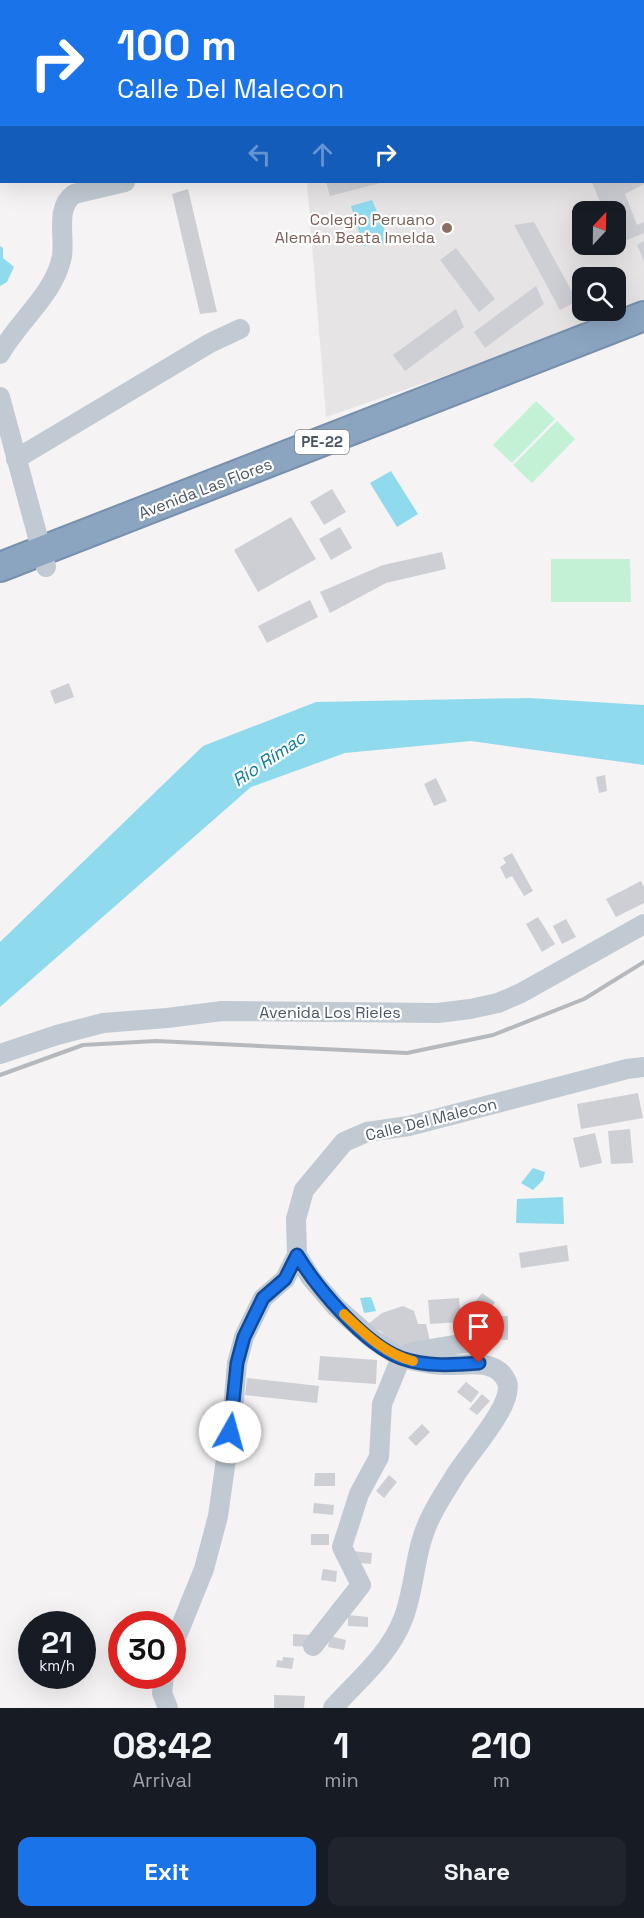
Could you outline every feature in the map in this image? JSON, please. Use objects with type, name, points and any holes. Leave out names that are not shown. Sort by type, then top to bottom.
[{"type":"highway","name":"Avenida Las Flores","points":[[328,448],[644,316]]},
{"type":"highway","name":"Avenida Las Flores","points":[[0,584],[43,559],[328,448],[644,333]]},
{"type":"highway","name":"Avenida Las Flores","points":[[0,567],[43,559]]},
{"type":"street","points":[[0,354],[6,342],[54,280],[62,256],[63,215],[67,199],[74,194],[121,183]]},
{"type":"street","points":[[16,459],[210,343],[240,329]]},
{"type":"street","points":[[0,397],[43,559]]},
{"type":"street","name":"Avenida Los Rieles","points":[[0,1054],[103,1023],[222,1011],[438,1012],[470,1009],[498,1003],[521,993],[644,924]]},
{"type":"street","name":"Calle Del Malecon","points":[[297,1255],[296,1219],[304,1190],[344,1142],[367,1132],[409,1126],[627,1069],[644,1067]]},
{"type":"street","points":[[297,1255],[311,1278],[336,1307],[371,1338],[401,1358],[422,1363],[446,1365],[479,1363],[489,1366],[501,1372],[507,1382],[508,1394],[498,1416],[456,1474],[428,1522],[419,1550],[404,1618],[394,1638],[333,1708]]},
{"type":"street","points":[[186,1613],[204,1569],[219,1516],[237,1363],[244,1337],[263,1298],[285,1279],[297,1255]]},
{"type":"street","points":[[313,1646],[361,1585],[342,1547],[358,1494],[379,1457],[382,1404],[401,1358],[412,1352],[478,1341]]},
{"type":"street","points":[[162,1689],[168,1708]]},
{"type":"shaded area","name":"Colegio Peruano Alemán Beata Imelda","points":[[307,183],[644,183],[644,307],[626,313],[626,267],[572,267],[572,321],[604,321],[326,417]]},
{"type":"green space","points":[[536,401],[555,419],[512,463],[493,445]]},
{"type":"green space","points":[[557,421],[575,439],[532,483],[513,465]]},
{"type":"green space","points":[[551,559],[630,559],[631,602],[551,602]]},
{"type":"water","points":[[372,200],[390,243],[363,246],[351,206]]},
{"type":"water","points":[[0,246],[3,248],[3,258],[14,267],[7,282],[0,286]]},
{"type":"water","points":[[391,471],[418,514],[397,527],[370,483]]},
{"type":"water","name":"Río Rímac","points":[[529,698],[644,705],[644,765],[471,741],[345,753],[251,787],[0,1007],[0,942],[203,746],[316,702]]},
{"type":"water","points":[[533,1168],[545,1172],[543,1180],[533,1190],[521,1183]]},
{"type":"water","points":[[563,1197],[564,1224],[516,1223],[517,1199]]},
{"type":"water","points":[[371,1297],[376,1311],[364,1313],[360,1298]]},
{"type":"building","points":[[326,183],[380,183],[330,196]]},
{"type":"building","points":[[592,183],[644,183],[625,194],[637,225],[644,222],[644,233],[626,240],[626,201],[600,201]]},
{"type":"building","points":[[188,189],[217,312],[200,314],[172,194]]},
{"type":"building","points":[[534,222],[572,292],[572,304],[560,310],[514,225]]},
{"type":"building","points":[[644,241],[644,261],[637,245]]},
{"type":"building","points":[[456,248],[495,299],[479,312],[440,260]]},
{"type":"building","points":[[536,286],[544,304],[485,348],[474,332]]},
{"type":"building","points":[[456,309],[464,327],[405,371],[393,355]]},
{"type":"building","points":[[332,489],[346,512],[324,525],[310,502]]},
{"type":"building","points":[[291,517],[316,559],[258,592],[234,550]]},
{"type":"building","points":[[340,527],[352,548],[331,560],[319,539]]},
{"type":"building","points":[[442,552],[446,569],[386,583],[330,613],[320,592],[383,565]]},
{"type":"building","points":[[310,600],[318,617],[267,643],[258,626]]},
{"type":"building","points":[[69,683],[74,697],[55,704],[50,691]]},
{"type":"building","points":[[605,775],[607,791],[599,793],[596,777]]},
{"type":"building","points":[[436,778],[447,801],[434,806],[424,784]]},
{"type":"building","points":[[512,853],[533,891],[524,896],[512,876],[506,879],[500,867],[506,863],[503,858]]},
{"type":"building","points":[[641,881],[644,887],[644,903],[616,917],[606,899]]},
{"type":"building","points":[[538,917],[555,944],[542,952],[526,924]]},
{"type":"building","points":[[566,919],[576,937],[562,944],[553,926]]},
{"type":"building","points":[[638,1093],[643,1118],[581,1129],[577,1104]]},
{"type":"building","points":[[630,1129],[633,1163],[611,1164],[608,1131]]},
{"type":"building","points":[[595,1133],[602,1163],[580,1168],[573,1138]]},
{"type":"building","points":[[567,1245],[569,1261],[521,1268],[519,1253]]},
{"type":"building","points":[[482,1293],[495,1302],[482,1320],[469,1310]]},
{"type":"building","points":[[459,1298],[461,1322],[430,1324],[428,1300]]},
{"type":"building","points":[[403,1306],[414,1311],[418,1324],[426,1324],[430,1341],[407,1348],[387,1341],[382,1332],[367,1325],[382,1313]]},
{"type":"building","points":[[494,1316],[508,1316],[508,1340],[493,1339]]},
{"type":"building","points":[[320,1356],[377,1360],[376,1384],[318,1380]]},
{"type":"building","points":[[247,1378],[319,1386],[317,1403],[245,1395]]},
{"type":"building","points":[[466,1382],[479,1392],[471,1403],[457,1392]]},
{"type":"building","points":[[482,1394],[490,1401],[477,1415],[469,1409]]},
{"type":"building","points":[[422,1424],[430,1432],[416,1446],[408,1438]]},
{"type":"building","points":[[315,1473],[335,1473],[335,1486],[314,1486]]},
{"type":"building","points":[[389,1475],[397,1482],[384,1498],[376,1491]]},
{"type":"building","points":[[314,1503],[334,1505],[333,1515],[313,1513]]},
{"type":"building","points":[[311,1534],[329,1534],[329,1545],[311,1545]]},
{"type":"building","points":[[352,1551],[372,1553],[371,1564],[351,1562]]},
{"type":"building","points":[[323,1569],[337,1571],[336,1582],[321,1580]]},
{"type":"building","points":[[348,1615],[368,1617],[368,1627],[348,1626]]},
{"type":"building","points":[[293,1634],[310,1635],[310,1647],[293,1646]]},
{"type":"building","points":[[330,1636],[346,1640],[344,1650],[328,1647]]},
{"type":"building","points":[[283,1657],[294,1658],[292,1669],[276,1667],[277,1660],[282,1661]]},
{"type":"building","points":[[274,1695],[305,1696],[304,1708],[274,1708]]},
{"type":"railway","points":[[0,1075],[83,1045],[156,1041],[407,1053],[493,1035],[584,999],[644,962]]},
{"type":"slow traffic","points":[[344,1314],[382,1347],[401,1358],[413,1361]]},
{"type":"place","name":"Colegio Peruano Alemán Beata Imelda","points":[[447,228]]},
{"type":"route","points":[[230,1432],[237,1363],[244,1337],[263,1298],[285,1279],[297,1255],[311,1278],[336,1307],[382,1347],[401,1358],[422,1363],[446,1365],[479,1363]]}]
